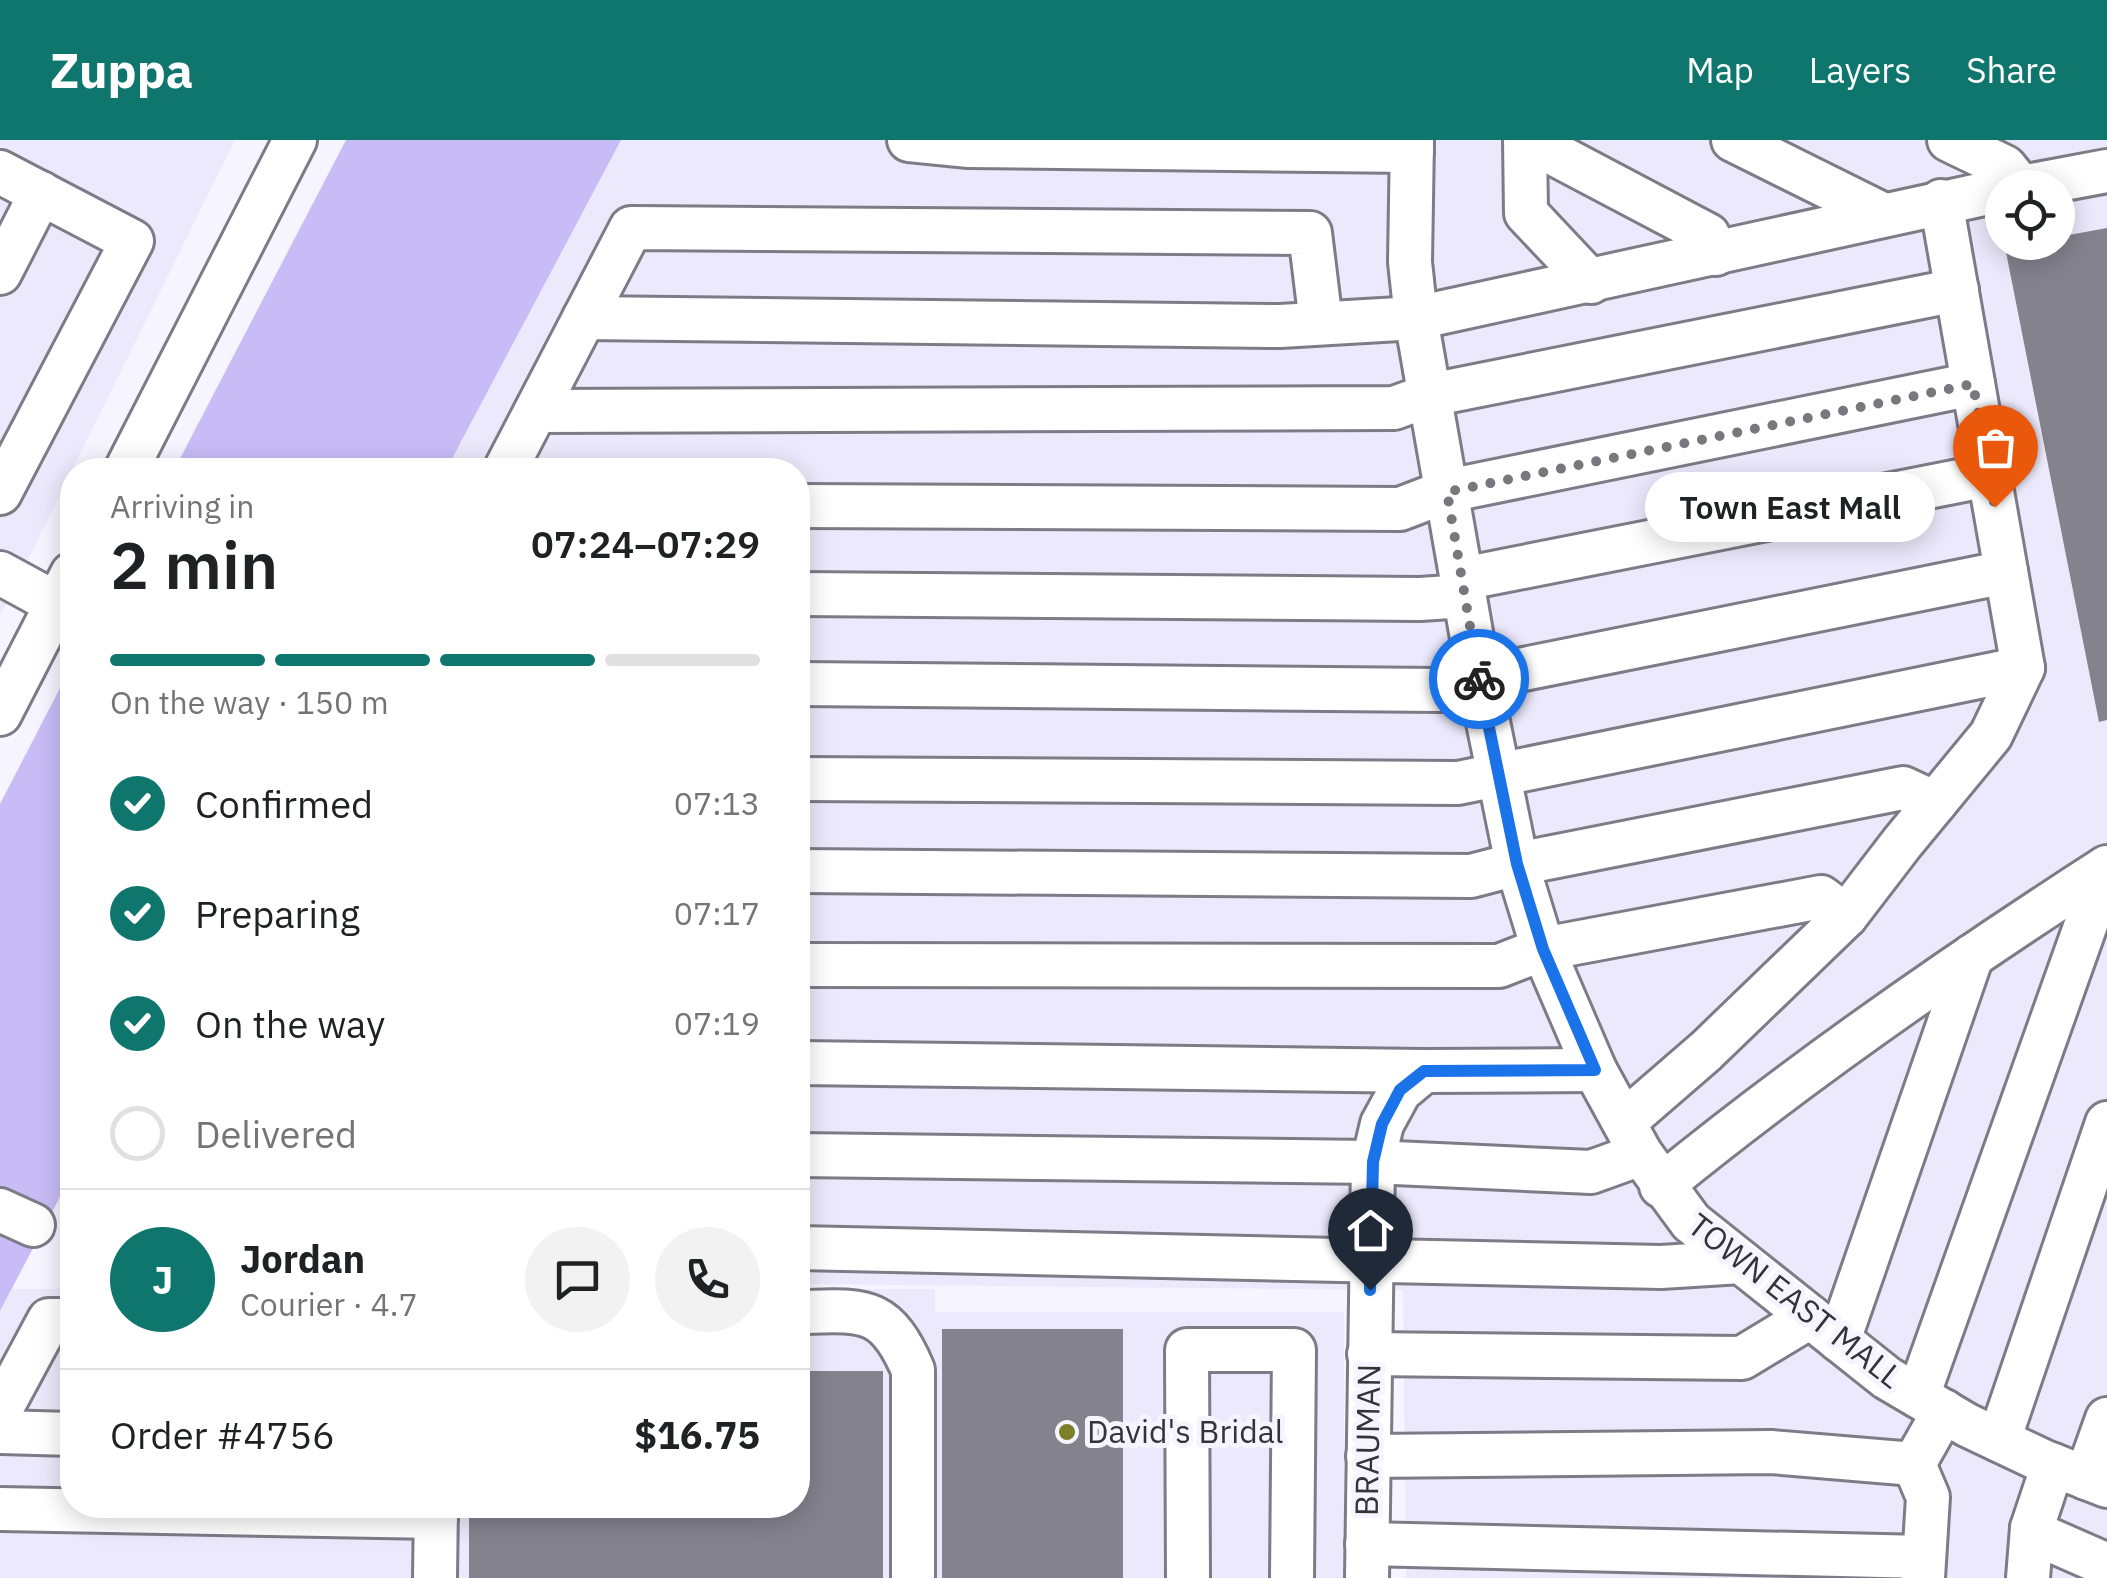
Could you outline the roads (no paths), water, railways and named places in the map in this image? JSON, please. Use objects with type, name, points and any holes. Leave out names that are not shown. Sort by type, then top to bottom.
[{"type":"street","points":[[132,458],[295,140]]},
{"type":"street","points":[[910,140],[969,146],[1412,146]]},
{"type":"street","points":[[1592,282],[1526,213],[1527,140],[1708,235],[1716,254]]},
{"type":"street","points":[[1732,140],[1884,214]]},
{"type":"street","points":[[1949,140],[2006,170]]},
{"type":"street","name":"TOWN EAST MALL","points":[[1412,146],[1410,262],[1416,318],[1498,774],[1517,864],[1543,949],[1595,1070],[1642,1154],[1690,1222],[1887,1378],[1999,1440],[2082,1476]]},
{"type":"street","points":[[2075,177],[2107,171]]},
{"type":"street","points":[[0,172],[132,241],[0,493]]},
{"type":"street","points":[[584,318],[1280,326],[1416,318],[1985,193]]},
{"type":"street","points":[[0,273],[41,194]]},
{"type":"street","points":[[1642,1154],[1706,1051],[1846,916],[1992,736],[2024,668],[1941,201]]},
{"type":"street","points":[[512,458],[631,228],[1310,233],[1322,323]]},
{"type":"street","points":[[536,411],[1394,408],[1430,394],[1957,290]]},
{"type":"street","points":[[810,506],[1400,510],[1447,492],[1973,384]]},
{"type":"street","points":[[810,594],[1420,600],[1989,475]]},
{"type":"street","points":[[810,684],[1441,690],[1479,678],[2006,572]]},
{"type":"street","points":[[0,574],[60,588]]},
{"type":"street","points":[[0,714],[60,599]]},
{"type":"street","points":[[810,779],[1458,782],[2024,668]]},
{"type":"street","points":[[810,871],[1471,876],[1904,788],[1935,803]]},
{"type":"street","points":[[810,1155],[1373,1162],[1592,1172],[1762,1103],[1972,956],[2107,868]]},
{"type":"street","points":[[1367,1561],[1923,1568],[1928,1497],[1914,1464],[2107,868]]},
{"type":"street","points":[[810,966],[1499,966],[1543,949],[1820,897],[1846,916]]},
{"type":"street","points":[[1369,1354],[1742,1358],[1825,1328],[1972,956]]},
{"type":"street","points":[[810,1062],[1595,1070]]},
{"type":"street","name":"BRAUMAN","points":[[1367,1561],[1373,1162],[1382,1124],[1400,1090],[1424,1071]]},
{"type":"street","points":[[1999,1440],[2107,1123]]},
{"type":"street","points":[[810,1248],[1661,1267],[1742,1262]]},
{"type":"street","points":[[810,1312],[876,1317],[892,1332],[907,1356],[912,1370],[913,1578]]},
{"type":"street","points":[[26,1427],[49,1320],[60,1320]]},
{"type":"street","points":[[1188,1578],[1187,1350],[1294,1350],[1292,1578]]},
{"type":"street","points":[[2028,1578],[2032,1528],[2082,1476],[2107,1419]]},
{"type":"street","points":[[1368,1456],[1771,1452],[1914,1464]]},
{"type":"street","points":[[0,1509],[60,1509]]},
{"type":"street","points":[[436,1518],[436,1578]]},
{"type":"street","points":[[2032,1528],[2041,1536],[2107,1566]]},
{"type":"place","name":"Town East Mall","points":[[1995,507]]},
{"type":"place","name":"David's Bridal","points":[[1067,1432]]}]
